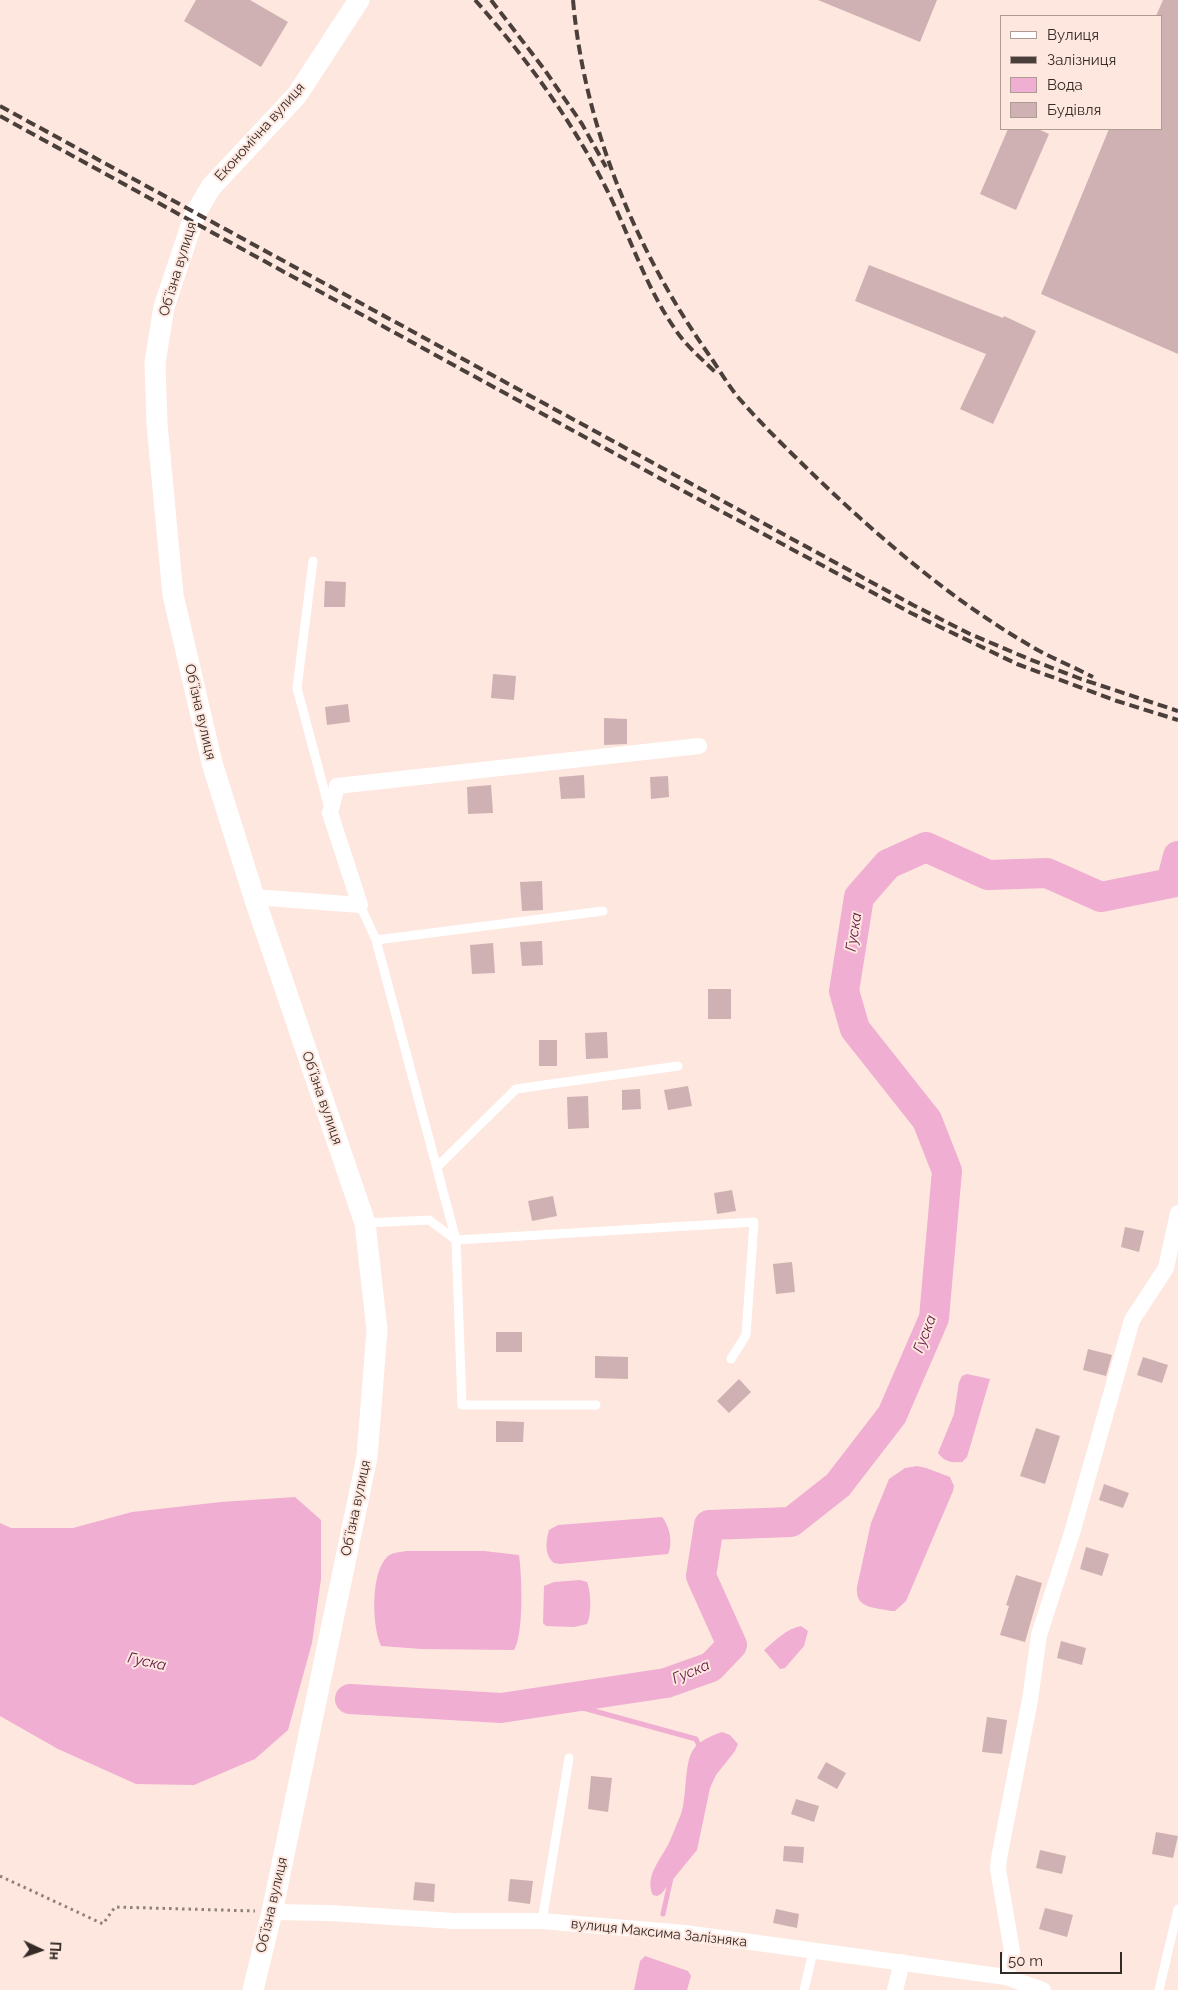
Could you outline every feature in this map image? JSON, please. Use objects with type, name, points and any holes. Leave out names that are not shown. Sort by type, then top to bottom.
[{"type":"street","name":"Економічна вулиця","points":[[195,214],[211,186],[296,96],[360,0]]},
{"type":"street","name":"Обʼїзна вулиця","points":[[195,214],[164,307],[155,364],[157,424],[173,595],[212,764],[254,897],[365,1223],[377,1330],[367,1457],[272,1912],[253,1990]]},
{"type":"street","points":[[254,897],[360,905],[330,813],[337,786],[699,746]]},
{"type":"street","points":[[1006,1977],[1012,1951],[998,1869],[999,1858],[1030,1700],[1039,1635],[1072,1533],[1132,1320],[1166,1268],[1178,1213]]},
{"type":"street","name":"вулиця Максима Залізняка","points":[[272,1912],[330,1913],[454,1921],[542,1921],[685,1933],[1006,1977],[1043,1990]]},
{"type":"street","points":[[895,1990],[902,1962]]},
{"type":"lane","points":[[313,561],[297,688],[330,813]]},
{"type":"lane","points":[[360,905],[376,940],[456,1240],[462,1405],[596,1405]]},
{"type":"lane","points":[[376,940],[603,911]]},
{"type":"lane","points":[[436,1167],[516,1088],[678,1066]]},
{"type":"lane","points":[[365,1223],[429,1220],[456,1240],[754,1222],[746,1335],[731,1359]]},
{"type":"lane","points":[[542,1921],[569,1758]]},
{"type":"lane","points":[[1159,1990],[1178,1909]]},
{"type":"lane","points":[[804,1990],[813,1952]]},
{"type":"path","points":[[0,1876],[104,1924],[115,1907],[272,1912]]},
{"type":"water","points":[[967,1374],[990,1379],[967,1457],[962,1462],[951,1462],[938,1453],[954,1414],[959,1382],[962,1376]]},
{"type":"water","points":[[917,1466],[950,1477],[954,1486],[953,1491],[906,1601],[895,1611],[867,1606],[859,1599],[857,1587],[871,1523],[889,1479],[905,1468]]},
{"type":"water","points":[[295,1497],[321,1520],[321,1579],[312,1643],[288,1730],[255,1759],[194,1785],[136,1784],[58,1749],[0,1716],[0,1523],[11,1528],[73,1528],[132,1512],[221,1502]]},
{"type":"water","points":[[662,1517],[670,1535],[670,1550],[668,1554],[560,1564],[554,1563],[547,1552],[549,1530],[558,1525]]},
{"type":"water","points":[[407,1551],[484,1551],[519,1555],[521,1618],[514,1650],[422,1649],[381,1646],[376,1626],[374,1600],[378,1574],[388,1556]]},
{"type":"water","points":[[580,1580],[587,1582],[589,1591],[590,1609],[587,1624],[574,1627],[546,1626],[543,1623],[544,1586],[554,1582]]},
{"type":"water","points":[[801,1626],[808,1631],[804,1646],[785,1668],[780,1669],[764,1650],[786,1632]]},
{"type":"water","points":[[722,1732],[730,1735],[738,1744],[735,1751],[716,1775],[710,1788],[697,1850],[661,1894],[653,1895],[651,1888],[652,1875],[669,1843],[683,1807],[690,1756],[695,1747],[702,1741]]},
{"type":"water","points":[[645,1956],[688,1971],[691,1976],[687,1990],[634,1990],[640,1961]]},
{"type":"building","points":[[196,0],[250,0],[288,22],[261,67],[184,21]]},
{"type":"building","points":[[818,0],[937,0],[920,42]]},
{"type":"building","points":[[1163,0],[1178,0],[1178,354],[1041,294],[1109,130],[1163,130],[1163,15],[1156,15]]},
{"type":"building","points":[[1008,130],[1040,130],[1049,134],[1016,210],[980,194]]},
{"type":"building","points":[[869,265],[1003,318],[1004,316],[1036,331],[993,424],[960,409],[986,354],[855,301]]},
{"type":"building","points":[[325,581],[346,582],[345,607],[324,607]]},
{"type":"building","points":[[493,674],[516,676],[514,700],[491,698]]},
{"type":"building","points":[[348,704],[350,722],[327,725],[325,707]]},
{"type":"building","points":[[604,718],[627,719],[627,744],[604,745]]},
{"type":"building","points":[[584,775],[585,798],[561,799],[559,777]]},
{"type":"building","points":[[668,776],[669,797],[651,799],[650,777]]},
{"type":"building","points":[[491,785],[493,813],[468,814],[467,787]]},
{"type":"building","points":[[542,881],[543,910],[522,911],[520,882]]},
{"type":"building","points":[[542,941],[543,965],[522,966],[520,942]]},
{"type":"building","points":[[493,943],[495,973],[472,974],[470,945]]},
{"type":"building","points":[[708,989],[731,989],[731,1019],[708,1019]]},
{"type":"building","points":[[607,1032],[608,1058],[586,1059],[585,1033]]},
{"type":"building","points":[[539,1040],[557,1040],[557,1066],[539,1066]]},
{"type":"building","points":[[688,1086],[692,1106],[668,1110],[664,1090]]},
{"type":"building","points":[[640,1089],[641,1109],[622,1110],[622,1090]]},
{"type":"building","points":[[588,1096],[589,1128],[568,1129],[567,1097]]},
{"type":"building","points":[[732,1190],[736,1211],[717,1214],[714,1193]]},
{"type":"building","points":[[553,1196],[557,1216],[532,1221],[528,1201]]},
{"type":"building","points":[[1125,1227],[1144,1231],[1139,1252],[1121,1247]]},
{"type":"building","points":[[792,1262],[795,1292],[776,1294],[773,1264]]},
{"type":"building","points":[[496,1332],[522,1332],[522,1352],[496,1352]]},
{"type":"building","points":[[1088,1349],[1112,1355],[1106,1376],[1083,1370]]},
{"type":"building","points":[[595,1356],[628,1357],[628,1379],[595,1378]]},
{"type":"building","points":[[1143,1357],[1168,1365],[1162,1383],[1137,1375]]},
{"type":"building","points":[[739,1379],[751,1392],[729,1413],[717,1401]]},
{"type":"building","points":[[496,1421],[524,1422],[523,1442],[496,1442]]},
{"type":"building","points":[[1036,1428],[1060,1436],[1045,1484],[1020,1476]]},
{"type":"building","points":[[1104,1484],[1129,1493],[1123,1508],[1099,1500]]},
{"type":"building","points":[[1086,1547],[1109,1554],[1102,1576],[1080,1569]]},
{"type":"building","points":[[1016,1575],[1042,1583],[1025,1642],[1000,1635],[1009,1606],[1006,1605]]},
{"type":"building","points":[[1061,1641],[1086,1648],[1082,1665],[1057,1658]]},
{"type":"building","points":[[987,1717],[1007,1720],[1002,1754],[982,1752]]},
{"type":"building","points":[[826,1762],[846,1773],[837,1789],[817,1778]]},
{"type":"building","points":[[591,1776],[612,1778],[608,1812],[588,1809]]},
{"type":"building","points":[[796,1799],[819,1806],[814,1822],[791,1814]]},
{"type":"building","points":[[1156,1832],[1178,1836],[1173,1858],[1152,1854]]},
{"type":"building","points":[[784,1846],[804,1847],[803,1863],[783,1861]]},
{"type":"building","points":[[1040,1850],[1066,1856],[1062,1874],[1036,1868]]},
{"type":"building","points":[[510,1879],[533,1881],[530,1904],[508,1901]]},
{"type":"building","points":[[415,1882],[435,1884],[434,1902],[413,1900]]},
{"type":"building","points":[[1045,1908],[1073,1915],[1067,1937],[1039,1929]]},
{"type":"building","points":[[776,1909],[799,1914],[797,1928],[773,1923]]},
{"type":"waterway","name":"Гуска","points":[[350,1699],[501,1708],[666,1683],[711,1667],[732,1645],[701,1576],[709,1525],[791,1522],[838,1485],[892,1415],[934,1318],[947,1171],[927,1120],[855,1029],[844,991],[859,897],[888,864],[926,847],[988,875],[1047,873],[1101,897],[1171,883],[1178,856]]},
{"type":"waterway","points":[[554,1700],[696,1739],[701,1750]]},
{"type":"waterway","points":[[663,1914],[671,1878]]},
{"type":"railway","points":[[475,0],[494,21],[547,90],[594,165],[664,313],[684,341],[716,373]]},
{"type":"railway","points":[[491,0],[544,69],[582,124],[606,167]]},
{"type":"railway","points":[[573,0],[579,47],[588,93],[601,139],[617,184],[657,271],[681,312],[737,396],[766,428],[818,479],[919,568],[1000,627],[1037,649],[1093,677]]},
{"type":"railway","points":[[0,106],[913,605],[970,634],[1029,659],[1081,679],[1178,711]]},
{"type":"railway","points":[[0,116],[674,486],[911,613],[1017,664],[1117,701],[1178,720]]}]
